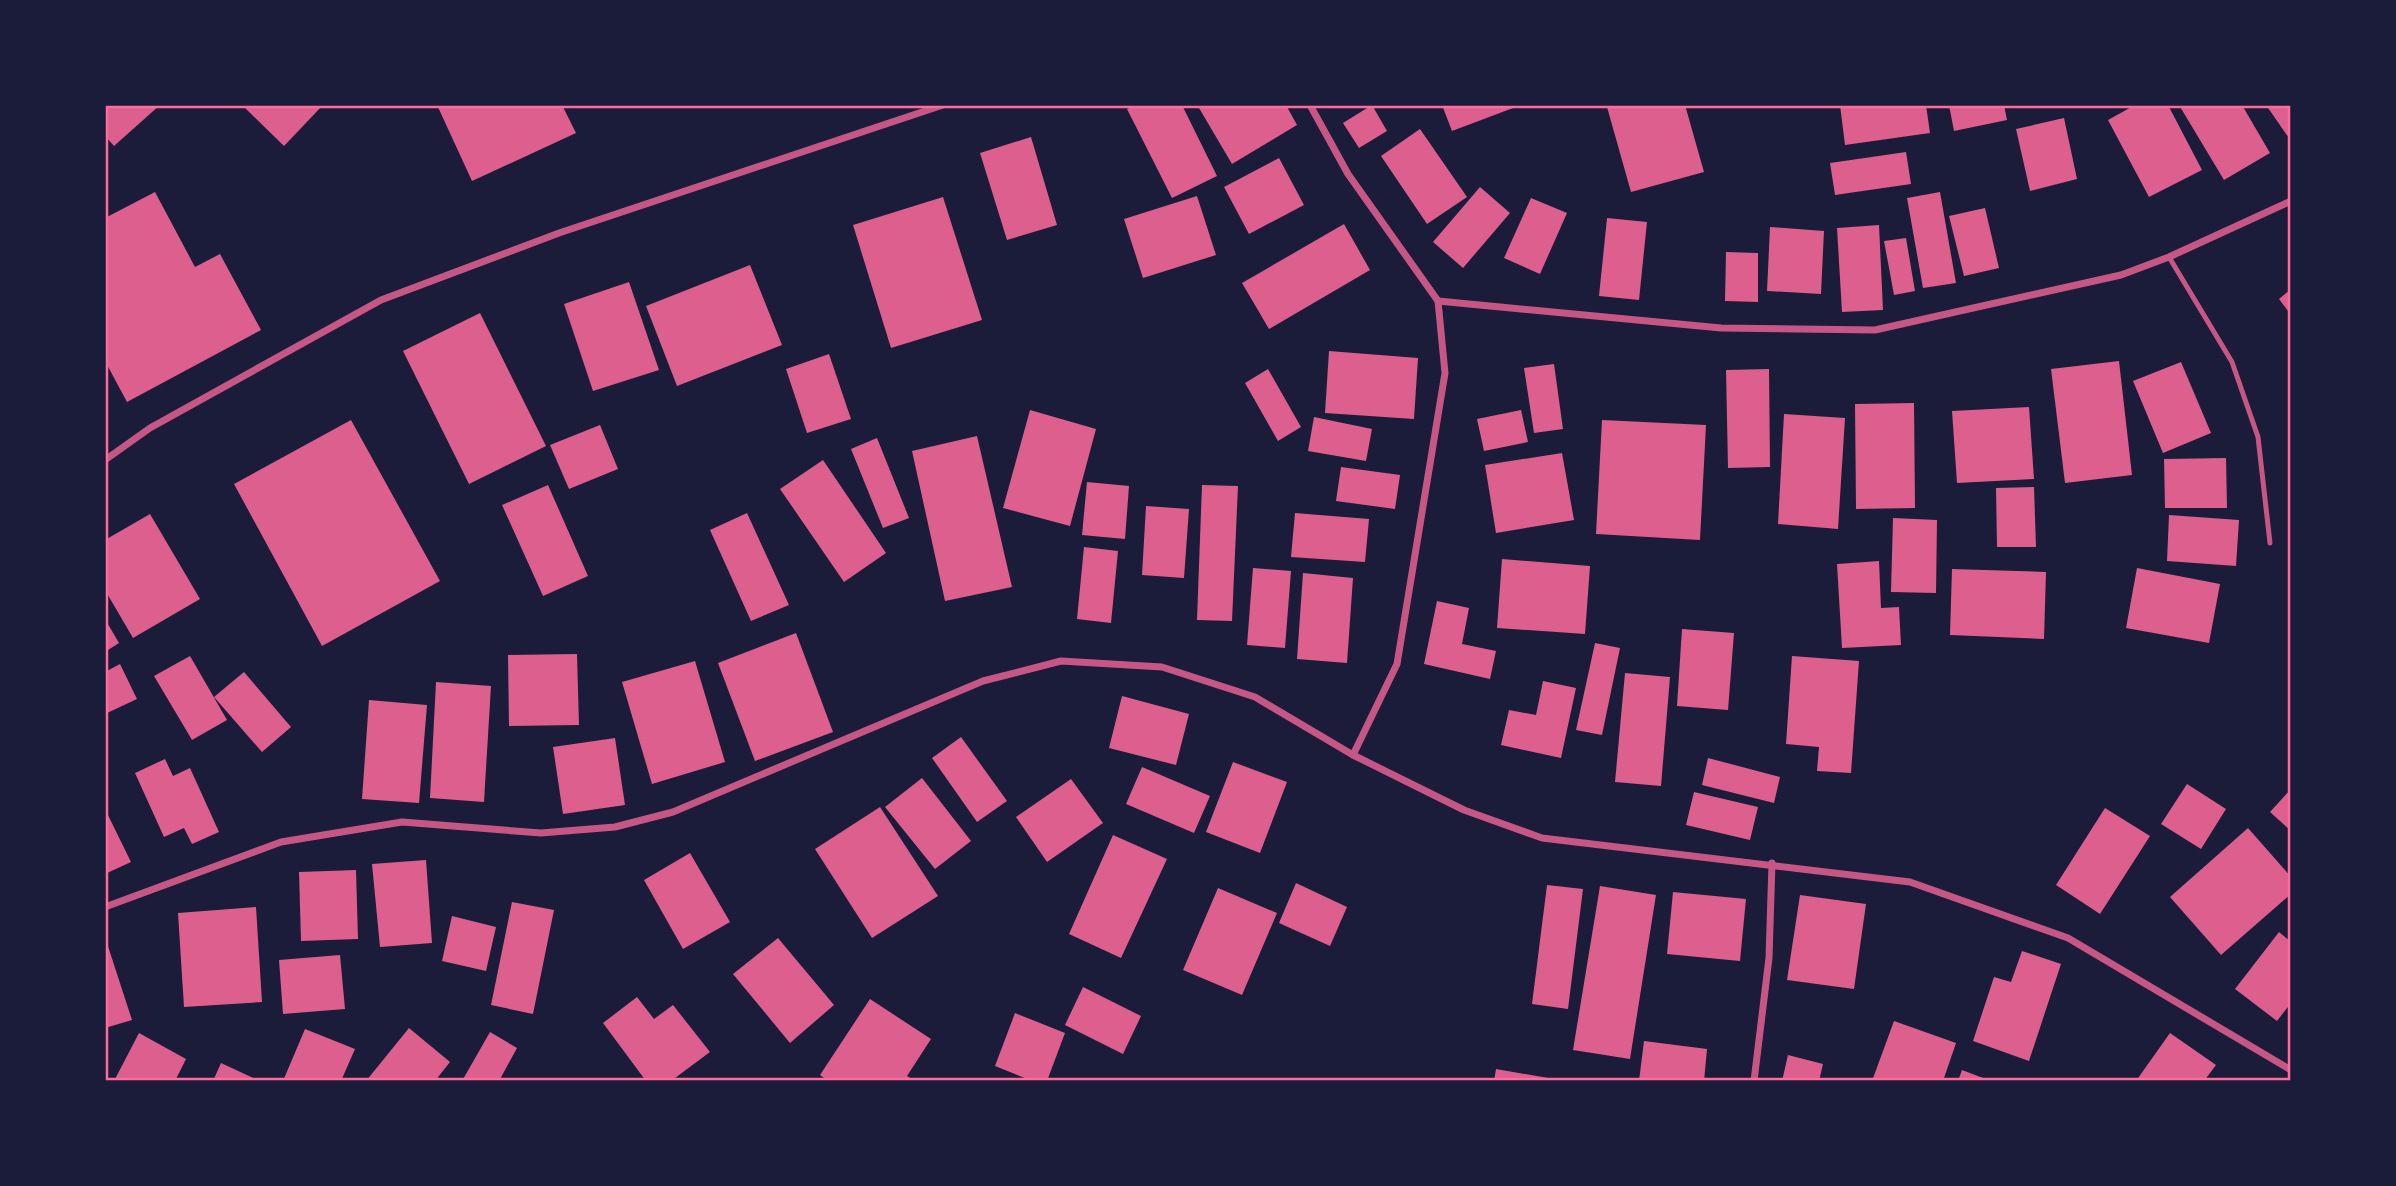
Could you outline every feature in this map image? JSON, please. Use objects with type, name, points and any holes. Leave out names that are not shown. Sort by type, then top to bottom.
[{"type":"street","points":[[105,460],[150,428],[381,300],[559,233],[943,105]]},
{"type":"street","points":[[1310,105],[1348,174],[1438,301],[1445,373],[1397,664],[1353,755]]},
{"type":"street","points":[[1438,301],[1721,328],[1875,330],[2121,275],[2169,257],[2291,201]]},
{"type":"street","points":[[105,907],[281,842],[402,822],[541,833],[615,827],[673,813],[983,681],[1060,661],[1162,667],[1255,697],[1353,755],[1464,810],[1542,838],[1720,861],[1772,863],[1910,882],[2068,938],[2291,1070]]},
{"type":"street","points":[[1754,1081],[1769,958],[1772,863]]},
{"type":"lane","points":[[2169,257],[2232,362],[2258,437],[2270,543]]},
{"type":"building","points":[[105,105],[160,105],[114,146],[105,136]]},
{"type":"building","points":[[242,105],[323,105],[284,146]]},
{"type":"building","points":[[437,105],[562,105],[576,133],[472,181]]},
{"type":"building","points":[[1135,105],[1182,105],[1217,176],[1172,198],[1127,109]]},
{"type":"building","points":[[1205,105],[1286,105],[1297,125],[1232,164],[1199,108]]},
{"type":"building","points":[[1372,105],[1387,131],[1359,148],[1343,123]]},
{"type":"building","points":[[1442,105],[1521,105],[1452,131]]},
{"type":"building","points":[[1685,105],[1704,172],[1631,192],[1607,107]]},
{"type":"building","points":[[1840,105],[1926,105],[1930,133],[1845,145]]},
{"type":"building","points":[[1949,105],[2004,105],[2007,120],[1954,131]]},
{"type":"building","points":[[2135,105],[2168,105],[2202,170],[2149,197],[2108,120]]},
{"type":"building","points":[[2179,105],[2242,105],[2270,153],[2224,180]]},
{"type":"building","points":[[2266,105],[2291,105],[2291,141]]},
{"type":"building","points":[[2064,118],[2077,179],[2030,191],[2016,129]]},
{"type":"building","points":[[1420,129],[1467,197],[1427,224],[1381,156]]},
{"type":"building","points":[[1031,137],[1057,225],[1007,240],[980,153]]},
{"type":"building","points":[[1906,152],[1911,184],[1835,195],[1830,163]]},
{"type":"building","points":[[1279,158],[1304,205],[1249,234],[1224,187]]},
{"type":"building","points":[[1480,187],[1510,213],[1463,268],[1433,242]]},
{"type":"building","points":[[155,192],[195,267],[220,254],[261,330],[127,402],[105,361],[105,218]]},
{"type":"building","points":[[1940,192],[1956,283],[1923,288],[1907,198]]},
{"type":"building","points":[[1197,196],[1216,255],[1143,278],[1124,219]]},
{"type":"building","points":[[943,197],[982,320],[891,348],[853,225]]},
{"type":"building","points":[[1531,198],[1567,213],[1540,274],[1504,258]]},
{"type":"building","points":[[1985,208],[1999,268],[1964,276],[1949,216]]},
{"type":"building","points":[[1607,218],[1647,222],[1639,300],[1599,296]]},
{"type":"building","points":[[1344,224],[1370,270],[1269,329],[1242,283]]},
{"type":"building","points":[[1879,225],[1883,310],[1842,312],[1837,228]]},
{"type":"building","points":[[1770,227],[1824,231],[1821,294],[1767,291]]},
{"type":"building","points":[[1906,238],[1915,291],[1894,295],[1884,241]]},
{"type":"building","points":[[1726,252],[1758,253],[1758,302],[1725,301]]},
{"type":"building","points":[[750,265],[782,345],[677,386],[646,306]]},
{"type":"building","points":[[629,282],[659,370],[593,391],[564,304]]},
{"type":"building","points":[[2291,289],[2291,315],[2279,299]]},
{"type":"building","points":[[480,313],[546,446],[469,484],[403,351]]},
{"type":"building","points":[[1329,351],[1418,358],[1414,419],[1325,413]]},
{"type":"building","points":[[829,354],[851,419],[807,433],[786,369]]},
{"type":"building","points":[[2119,361],[2132,475],[2065,483],[2051,369]]},
{"type":"building","points":[[2181,362],[2211,433],[2163,453],[2133,381]]},
{"type":"building","points":[[1554,364],[1563,429],[1534,433],[1524,368]]},
{"type":"building","points":[[1268,369],[1301,427],[1278,441],[1245,383]]},
{"type":"building","points":[[1769,369],[1770,467],[1728,468],[1726,370]]},
{"type":"building","points":[[1914,403],[1915,508],[1856,509],[1855,404]]},
{"type":"building","points":[[2029,407],[2034,479],[1957,483],[1952,411]]},
{"type":"building","points":[[1030,410],[1096,429],[1070,526],[1003,508]]},
{"type":"building","points":[[1521,410],[1528,442],[1484,451],[1477,419]]},
{"type":"building","points":[[1784,414],[1845,418],[1838,529],[1778,524]]},
{"type":"building","points":[[1314,417],[1372,429],[1366,461],[1308,451]]},
{"type":"building","points":[[351,420],[440,581],[322,646],[234,484]]},
{"type":"building","points":[[1602,420],[1706,425],[1700,540],[1596,534]]},
{"type":"building","points":[[600,425],[618,469],[569,489],[550,445]]},
{"type":"building","points":[[977,436],[1012,587],[945,601],[912,451]]},
{"type":"building","points":[[877,438],[909,518],[883,528],[851,449]]},
{"type":"building","points":[[1562,453],[1574,520],[1496,533],[1485,465]]},
{"type":"building","points":[[2226,458],[2227,508],[2165,508],[2164,459]]},
{"type":"building","points":[[823,460],[886,553],[844,582],[780,489]]},
{"type":"building","points":[[1341,467],[1400,475],[1395,509],[1336,501]]},
{"type":"building","points":[[1087,482],[1129,486],[1125,539],[1082,535]]},
{"type":"building","points":[[548,485],[588,576],[543,596],[502,505]]},
{"type":"building","points":[[1202,485],[1238,486],[1232,621],[1197,620]]},
{"type":"building","points":[[2034,487],[2036,547],[1997,547],[1996,488]]},
{"type":"building","points":[[1146,506],[1189,509],[1184,578],[1142,575]]},
{"type":"building","points":[[747,513],[789,605],[751,621],[710,530]]},
{"type":"building","points":[[1295,513],[1369,519],[1365,562],[1291,557]]},
{"type":"building","points":[[150,514],[200,599],[133,638],[105,590],[105,540]]},
{"type":"building","points":[[2169,515],[2239,520],[2236,566],[2167,561]]},
{"type":"building","points":[[1893,518],[1937,520],[1936,593],[1891,592]]},
{"type":"building","points":[[1084,547],[1118,551],[1111,623],[1077,619]]},
{"type":"building","points":[[1502,559],[1590,566],[1585,634],[1497,628]]},
{"type":"building","points":[[1879,561],[1881,608],[1899,607],[1901,645],[1842,648],[1837,564]]},
{"type":"building","points":[[1253,568],[1291,571],[1285,648],[1247,645]]},
{"type":"building","points":[[2137,568],[2220,584],[2209,643],[2126,628]]},
{"type":"building","points":[[1952,569],[2046,572],[2044,639],[1950,635]]},
{"type":"building","points":[[1303,573],[1353,578],[1347,663],[1297,659]]},
{"type":"building","points":[[1437,601],[1469,608],[1462,644],[1496,651],[1490,679],[1424,664]]},
{"type":"building","points":[[105,619],[119,643],[105,652]]},
{"type":"building","points":[[1682,629],[1734,633],[1728,710],[1677,706]]},
{"type":"building","points":[[796,633],[833,732],[755,761],[718,663]]},
{"type":"building","points":[[1595,643],[1620,648],[1602,735],[1576,730]]},
{"type":"building","points":[[577,654],[579,725],[509,726],[508,655]]},
{"type":"building","points":[[190,656],[227,720],[192,740],[154,676]]},
{"type":"building","points":[[1792,656],[1859,661],[1851,773],[1817,771],[1819,747],[1786,744]]},
{"type":"building","points":[[695,661],[725,762],[652,784],[622,682]]},
{"type":"building","points":[[120,664],[137,699],[105,714],[105,672]]},
{"type":"building","points":[[244,672],[291,727],[262,752],[214,697]]},
{"type":"building","points":[[1625,673],[1670,677],[1661,786],[1615,782]]},
{"type":"building","points":[[1543,681],[1576,688],[1561,758],[1501,745],[1509,710],[1536,715]]},
{"type":"building","points":[[436,682],[491,686],[484,802],[430,798]]},
{"type":"building","points":[[1122,696],[1189,714],[1176,765],[1109,748]]},
{"type":"building","points":[[369,700],[427,705],[419,803],[362,799]]},
{"type":"building","points":[[961,737],[1007,801],[977,822],[932,758]]},
{"type":"building","points":[[615,738],[625,805],[563,814],[553,747]]},
{"type":"building","points":[[1708,758],[1780,777],[1774,803],[1702,785]]},
{"type":"building","points":[[165,759],[173,776],[190,768],[219,832],[192,844],[184,828],[164,837],[135,773]]},
{"type":"building","points":[[1233,762],[1287,782],[1260,853],[1206,832]]},
{"type":"building","points":[[1142,767],[1210,796],[1194,833],[1126,804]]},
{"type":"building","points":[[922,778],[971,841],[935,869],[885,807]]},
{"type":"building","points":[[1071,779],[1103,823],[1047,862],[1016,817]]},
{"type":"building","points":[[2187,784],[2226,809],[2201,849],[2161,824]]},
{"type":"building","points":[[2291,789],[2291,831],[2270,812]]},
{"type":"building","points":[[1694,792],[1758,807],[1750,840],[1686,825]]},
{"type":"building","points":[[880,807],[938,896],[872,938],[815,849]]},
{"type":"building","points":[[2105,808],[2150,836],[2100,914],[2056,885]]},
{"type":"building","points":[[105,809],[131,862],[105,874]]},
{"type":"building","points":[[2248,828],[2291,877],[2291,894],[2221,955],[2170,897]]},
{"type":"building","points":[[1113,835],[1167,859],[1121,958],[1069,934]]},
{"type":"building","points":[[690,853],[730,922],[683,949],[644,880]]},
{"type":"building","points":[[426,860],[432,943],[380,947],[372,864]]},
{"type":"building","points":[[356,870],[358,939],[301,941],[299,872]]},
{"type":"building","points":[[1296,883],[1347,907],[1330,946],[1279,923]]},
{"type":"building","points":[[1547,885],[1583,889],[1568,1009],[1532,1004]]},
{"type":"building","points":[[1600,886],[1656,895],[1630,1059],[1573,1050]]},
{"type":"building","points":[[1218,888],[1277,913],[1242,995],[1183,970]]},
{"type":"building","points":[[1673,892],[1746,899],[1740,961],[1667,954]]},
{"type":"building","points":[[1800,895],[1866,904],[1854,989],[1787,980]]},
{"type":"building","points":[[512,902],[554,910],[533,1014],[491,1005]]},
{"type":"building","points":[[256,907],[262,1002],[184,1007],[178,913]]},
{"type":"building","points":[[452,916],[496,927],[486,971],[442,961]]},
{"type":"building","points":[[2279,932],[2291,942],[2291,1003],[2277,1021],[2235,989]]},
{"type":"building","points":[[105,937],[132,1020],[105,1028]]},
{"type":"building","points":[[778,938],[834,1005],[790,1043],[733,974]]},
{"type":"building","points":[[2022,951],[2061,964],[2029,1061],[1973,1041],[1994,977],[2011,982]]},
{"type":"building","points":[[340,955],[345,1009],[283,1014],[279,960]]},
{"type":"building","points":[[1083,987],[1141,1016],[1123,1054],[1065,1025]]},
{"type":"building","points":[[637,997],[654,1019],[673,1005],[710,1052],[671,1081],[646,1081],[603,1023]]},
{"type":"building","points":[[870,999],[931,1039],[907,1076],[915,1081],[828,1081],[820,1075]]},
{"type":"building","points":[[1015,1013],[1065,1033],[1047,1081],[1032,1081],[995,1066]]},
{"type":"building","points":[[1894,1021],[1956,1043],[1943,1081],[1872,1081]]},
{"type":"building","points":[[409,1028],[450,1062],[435,1081],[366,1081]]},
{"type":"building","points":[[305,1029],[355,1049],[341,1081],[283,1081]]},
{"type":"building","points":[[490,1032],[517,1048],[499,1081],[462,1081]]},
{"type":"building","points":[[139,1033],[186,1059],[175,1081],[114,1081]]},
{"type":"building","points":[[2170,1033],[2216,1065],[2204,1081],[2136,1081]]},
{"type":"building","points":[[1644,1041],[1707,1049],[1704,1081],[1639,1081]]},
{"type":"building","points":[[1788,1055],[1823,1064],[1819,1081],[1782,1081]]},
{"type":"building","points":[[221,1063],[260,1081],[213,1081]]},
{"type":"building","points":[[1496,1069],[1560,1080],[1560,1081],[1494,1081]]},
{"type":"building","points":[[1962,1070],[1991,1081],[1958,1081]]}]
